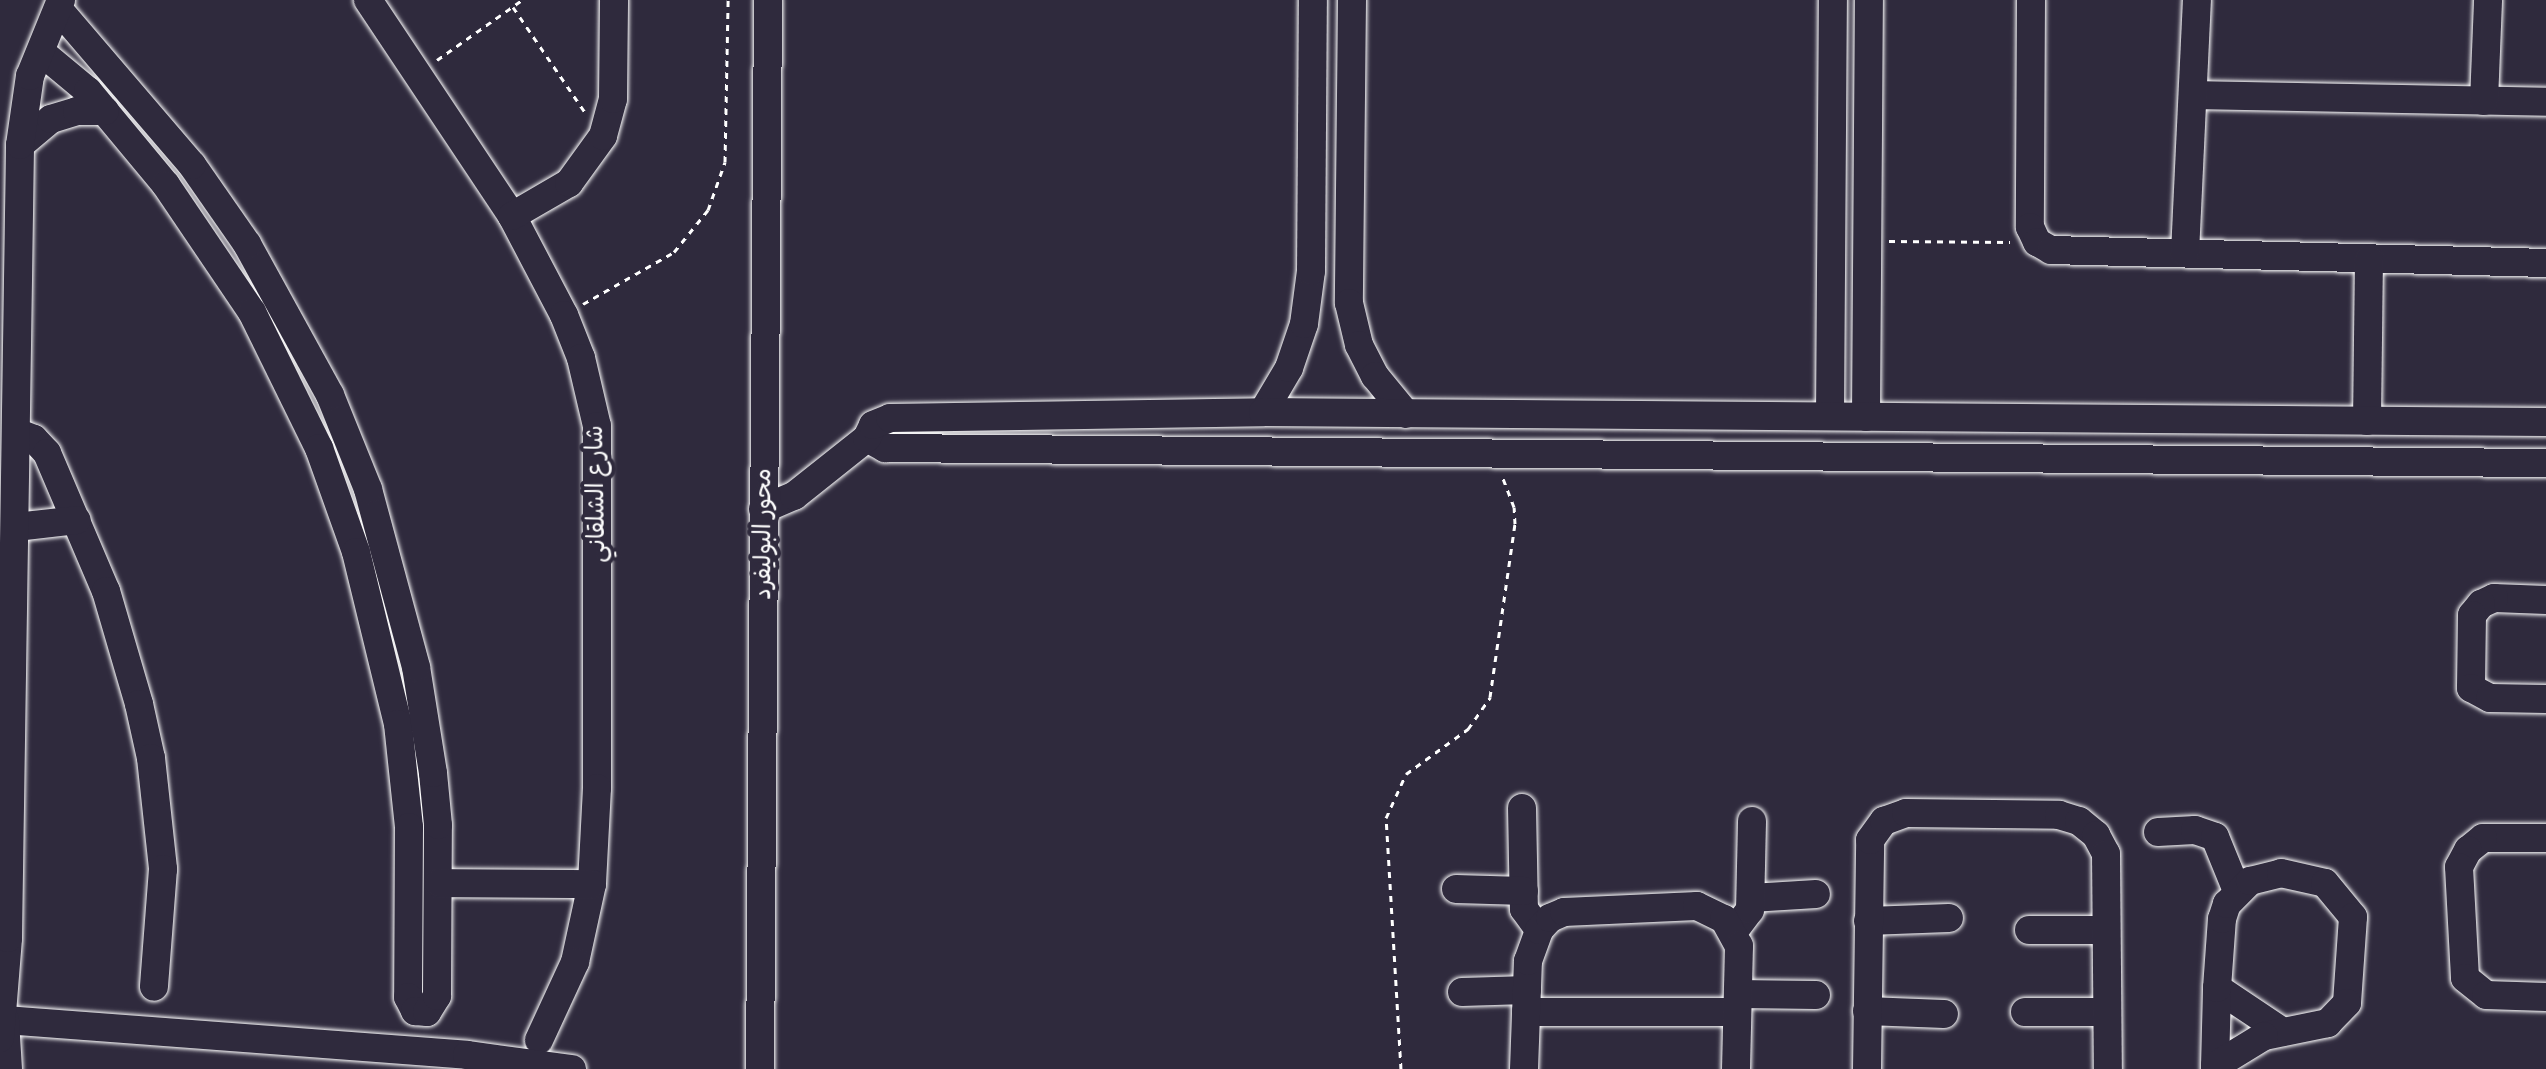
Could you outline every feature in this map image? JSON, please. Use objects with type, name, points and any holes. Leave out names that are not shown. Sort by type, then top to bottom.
[{"type":"street","name":"شارع الشلقاني","points":[[368,0],[421,72],[512,216],[564,315],[591,394],[598,449],[592,884],[575,962],[539,1040]]},
{"type":"street","points":[[512,216],[569,183],[603,136],[613,99],[614,0]]},
{"type":"street","name":"محور البوليفرد","points":[[760,1069],[768,0]]},
{"type":"street","points":[[1263,412],[1289,368],[1307,298],[1313,0]]},
{"type":"street","points":[[1352,0],[1349,303],[1359,345],[1375,376],[1406,414]]},
{"type":"street","points":[[1830,416],[1833,0]]},
{"type":"street","points":[[1866,417],[1869,0]]},
{"type":"street","points":[[2031,0],[2030,227],[2037,242],[2067,252],[2546,263]]},
{"type":"street","points":[[2185,253],[2197,0]]},
{"type":"street","points":[[2484,101],[2488,0]]},
{"type":"street","points":[[8,1069],[3,1029],[16,527],[20,145],[27,88],[41,52],[60,5],[192,165],[247,244],[297,331],[368,489],[402,613],[426,721],[439,883],[436,1002],[421,1013],[408,997],[410,867],[403,764],[374,619],[340,501],[280,360],[166,185],[105,111],[41,52]]},
{"type":"street","points":[[2193,95],[2546,102]]},
{"type":"street","points":[[20,145],[51,119],[77,111],[105,111]]},
{"type":"street","points":[[2367,421],[2369,259]]},
{"type":"street","points":[[763,509],[794,496],[867,438],[873,425],[890,418],[1263,412],[2546,422]]},
{"type":"street","points":[[1679,456],[1680,417]]},
{"type":"street","points":[[16,432],[34,439],[47,453],[77,520],[106,591],[151,758],[163,869],[154,987]]},
{"type":"street","points":[[867,438],[885,448],[2546,463]]},
{"type":"street","points":[[16,527],[77,520]]},
{"type":"street","points":[[2546,600],[2494,598],[2481,604],[2472,615],[2471,688],[2490,698],[2546,699]]},
{"type":"street","points":[[374,619],[402,613]]},
{"type":"street","points":[[1522,808],[1527,917],[1539,930]]},
{"type":"street","points":[[1867,1069],[1870,840],[1884,821],[1906,813],[2059,815],[2088,828],[2106,854],[2108,1069]]},
{"type":"street","points":[[1734,931],[1747,918],[1751,898],[1752,821]]},
{"type":"street","points":[[2158,832],[2195,830],[2215,837],[2237,891]]},
{"type":"street","points":[[2546,838],[2483,838],[2463,858],[2459,882],[2465,978],[2486,995],[2546,997]]},
{"type":"street","points":[[2296,873],[2337,892],[2353,917],[2347,1003],[2316,1029],[2283,1032],[2247,1043],[2215,1068],[2222,919],[2237,891],[2258,879],[2296,873]]},
{"type":"street","points":[[439,883],[592,884]]},
{"type":"street","points":[[1456,889],[1524,891]]},
{"type":"street","points":[[1751,898],[1816,894]]},
{"type":"street","points":[[1524,1069],[1528,961],[1539,930],[1564,912],[1697,906],[1712,911],[1734,931],[1739,946],[1736,1069]]},
{"type":"street","points":[[1868,921],[1949,918]]},
{"type":"street","points":[[2029,930],[2106,930]]},
{"type":"street","points":[[2217,988],[2283,1032]]},
{"type":"street","points":[[1462,992],[1527,1001],[1738,1003],[1816,995]]},
{"type":"street","points":[[1867,1011],[1944,1014]]},
{"type":"street","points":[[2025,1012],[2107,1012]]},
{"type":"street","points":[[3,1029],[467,1055],[572,1069]]},
{"type":"path","points":[[421,72],[522,0]]},
{"type":"path","points":[[564,315],[674,252],[708,210],[725,162],[728,0]]},
{"type":"path","points":[[513,7],[585,113]]},
{"type":"path","points":[[1867,240],[2037,242]]},
{"type":"path","points":[[1401,1069],[1386,818],[1406,774],[1468,729],[1494,684],[1514,507],[1503,479],[1483,454]]}]
